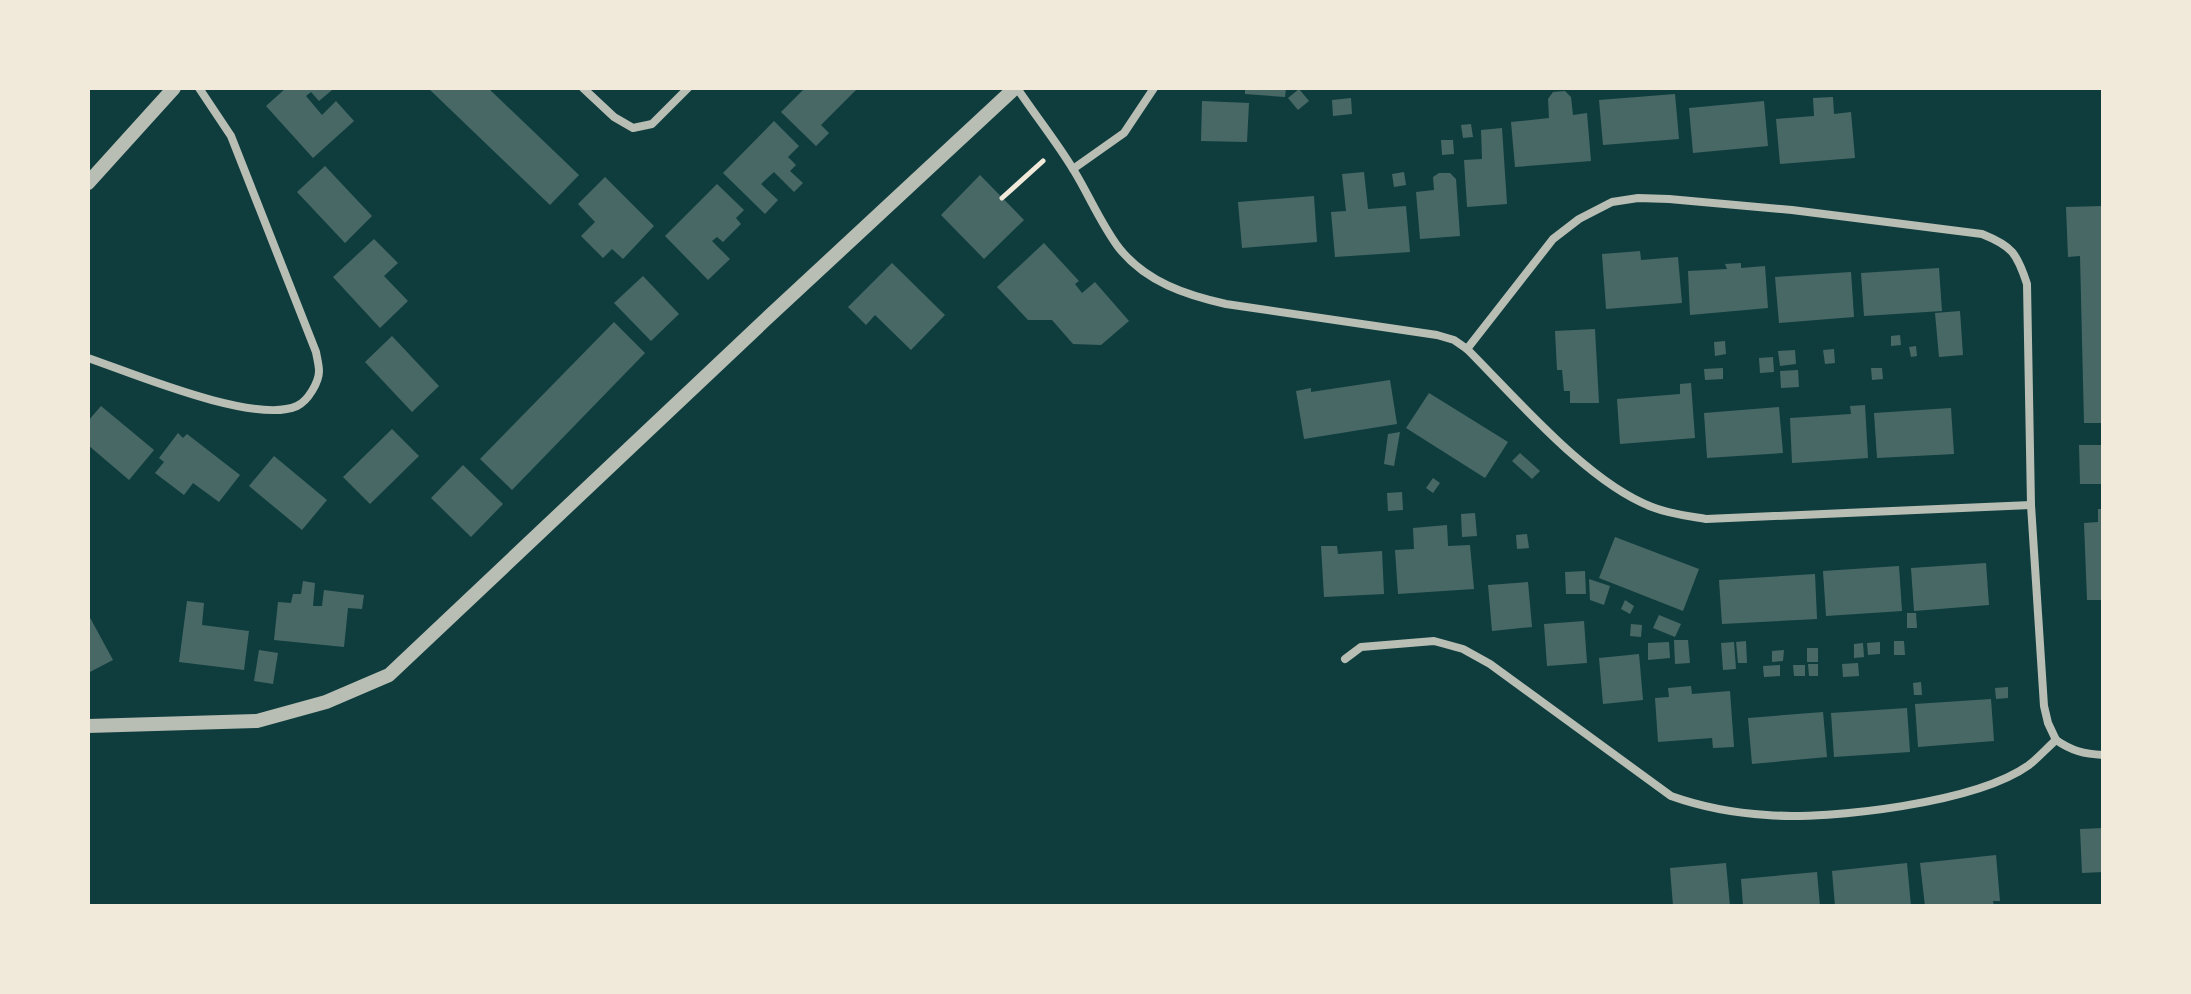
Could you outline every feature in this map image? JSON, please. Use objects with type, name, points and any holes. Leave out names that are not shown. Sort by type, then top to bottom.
[{"type":"street","points":[[88,182],[174,88]]},
{"type":"street","points":[[88,358],[209,399],[253,409],[279,410],[298,406],[312,392],[319,373],[316,352],[231,136],[199,88]]},
{"type":"street","points":[[583,88],[614,117],[633,128],[652,124],[688,88]]},
{"type":"street","points":[[88,726],[257,721],[326,702],[389,675],[1016,88],[1059,147],[1120,250],[1141,270],[1193,297],[1454,340],[1606,482],[1652,507],[1706,519],[2031,505]]},
{"type":"street","points":[[1073,169],[1124,133],[1154,88]]},
{"type":"street","points":[[1467,349],[1553,239],[1579,219],[1612,202],[1638,198],[1669,199],[1792,210],[1982,234],[2002,242],[2017,257],[2027,284],[2031,505],[2044,706],[2056,740],[2071,750],[2103,755]]},
{"type":"street","points":[[1345,659],[1361,647],[1434,641],[1455,645],[1490,664],[1671,796],[1722,810],[1768,815],[1823,815],[1937,799],[1971,791],[2027,766],[2056,740]]},
{"type":"path","points":[[1002,198],[1059,147]]},
{"type":"building","points":[[286,88],[330,88],[332,90],[319,101],[311,92],[306,96],[322,115],[336,101],[354,121],[313,158],[266,106]]},
{"type":"building","points":[[428,88],[488,88],[579,175],[550,205]]},
{"type":"building","points":[[805,88],[858,88],[821,125],[829,133],[816,146],[781,112]]},
{"type":"building","points":[[1245,88],[1286,88],[1285,97],[1245,94]]},
{"type":"building","points":[[1299,89],[1309,101],[1298,110],[1288,98]]},
{"type":"building","points":[[1565,91],[1571,97],[1573,115],[1587,113],[1591,161],[1515,167],[1511,122],[1549,118],[1548,99],[1553,92]]},
{"type":"building","points":[[1675,94],[1679,139],[1603,145],[1599,100]]},
{"type":"building","points":[[1833,97],[1834,114],[1851,112],[1855,158],[1780,164],[1776,119],[1814,116],[1813,98]]},
{"type":"building","points":[[1351,98],[1352,114],[1333,116],[1332,100]]},
{"type":"building","points":[[1202,101],[1249,103],[1247,142],[1201,141]]},
{"type":"building","points":[[1764,101],[1768,146],[1693,153],[1689,108]]},
{"type":"building","points":[[774,121],[799,146],[788,157],[796,165],[790,171],[803,183],[794,192],[774,172],[761,184],[778,200],[765,214],[723,173]]},
{"type":"building","points":[[1471,124],[1473,137],[1463,138],[1461,125]]},
{"type":"building","points":[[1502,128],[1507,204],[1467,207],[1464,160],[1482,159],[1481,130]]},
{"type":"building","points":[[1441,140],[1453,140],[1454,154],[1442,155]]},
{"type":"building","points":[[325,166],[372,216],[345,243],[297,192]]},
{"type":"building","points":[[1364,172],[1368,209],[1406,206],[1410,252],[1335,257],[1331,212],[1346,211],[1342,174]]},
{"type":"building","points":[[1404,172],[1406,185],[1394,187],[1392,174]]},
{"type":"building","points":[[1439,173],[1450,173],[1456,179],[1460,236],[1420,239],[1416,192],[1434,190],[1433,177]]},
{"type":"building","points":[[980,175],[1024,220],[984,259],[941,215]]},
{"type":"building","points":[[605,177],[654,226],[623,259],[612,249],[603,258],[581,236],[595,222],[578,204]]},
{"type":"building","points":[[717,184],[744,210],[736,218],[741,224],[723,242],[717,237],[712,241],[730,259],[708,280],[665,236]]},
{"type":"building","points":[[1314,196],[1317,242],[1242,248],[1238,202]]},
{"type":"building","points":[[2103,206],[2103,423],[2084,423],[2080,256],[2068,257],[2066,207]]},
{"type":"building","points":[[374,239],[398,263],[384,276],[408,301],[380,328],[333,277]]},
{"type":"building","points":[[1044,243],[1079,281],[1075,284],[1082,293],[1095,282],[1129,321],[1101,345],[1073,344],[1052,320],[1028,320],[997,287]]},
{"type":"building","points":[[1640,251],[1641,260],[1678,257],[1682,303],[1606,309],[1602,254]]},
{"type":"building","points":[[892,263],[945,315],[911,350],[875,315],[866,325],[848,307]]},
{"type":"building","points":[[1741,263],[1741,268],[1765,266],[1768,308],[1690,315],[1688,271],[1727,269],[1725,264]]},
{"type":"building","points":[[1939,268],[1942,311],[1864,316],[1861,273]]},
{"type":"building","points":[[1851,272],[1854,317],[1779,323],[1775,277]]},
{"type":"building","points":[[643,276],[679,314],[651,341],[614,303]]},
{"type":"building","points":[[1960,311],[1963,355],[1939,357],[1935,313]]},
{"type":"building","points":[[614,322],[645,353],[512,490],[480,459]]},
{"type":"building","points":[[1595,329],[1599,403],[1570,403],[1570,391],[1564,391],[1562,370],[1557,370],[1555,331]]},
{"type":"building","points":[[1900,335],[1901,345],[1891,346],[1891,336]]},
{"type":"building","points":[[392,336],[439,386],[412,412],[365,362]]},
{"type":"building","points":[[1725,341],[1726,354],[1715,356],[1714,342]]},
{"type":"building","points":[[1916,346],[1917,356],[1911,357],[1909,347]]},
{"type":"building","points":[[1834,349],[1835,363],[1825,364],[1823,350]]},
{"type":"building","points":[[1795,350],[1796,364],[1780,366],[1778,351]]},
{"type":"building","points":[[1773,357],[1774,372],[1760,373],[1759,358]]},
{"type":"building","points":[[1723,368],[1723,379],[1705,380],[1704,369]]},
{"type":"building","points":[[1871,368],[1882,368],[1883,379],[1872,380]]},
{"type":"building","points":[[1798,370],[1799,387],[1781,388],[1780,371]]},
{"type":"building","points":[[1390,380],[1397,424],[1304,439],[1296,391],[1311,388],[1311,392]]},
{"type":"building","points":[[1691,383],[1695,438],[1620,444],[1617,399],[1680,394],[1680,384]]},
{"type":"building","points":[[1429,393],[1508,442],[1485,478],[1406,428]]},
{"type":"building","points":[[1865,405],[1868,458],[1792,463],[1790,418],[1851,414],[1850,406]]},
{"type":"building","points":[[101,406],[154,450],[129,480],[88,445],[88,421]]},
{"type":"building","points":[[1779,407],[1783,453],[1707,458],[1704,413]]},
{"type":"building","points":[[1951,408],[1954,454],[1877,458],[1874,413]]},
{"type":"building","points":[[392,429],[419,456],[370,504],[343,477]]},
{"type":"building","points":[[1400,432],[1394,466],[1384,464],[1388,434]]},
{"type":"building","points":[[178,433],[183,438],[187,434],[240,475],[219,502],[193,483],[184,495],[155,473],[164,462],[159,458]]},
{"type":"building","points":[[2079,445],[2103,445],[2103,484],[2080,484]]},
{"type":"building","points":[[1520,453],[1540,471],[1532,479],[1512,461]]},
{"type":"building","points":[[274,456],[327,500],[302,530],[249,486]]},
{"type":"building","points":[[463,465],[503,504],[471,537],[431,498]]},
{"type":"building","points":[[1433,478],[1440,483],[1433,493],[1426,488]]},
{"type":"building","points":[[1402,492],[1403,510],[1388,511],[1387,493]]},
{"type":"building","points":[[2098,509],[2103,509],[2103,600],[2087,600],[2084,523],[2098,522]]},
{"type":"building","points":[[1475,513],[1477,536],[1462,537],[1461,514]]},
{"type":"building","points":[[1447,525],[1448,546],[1470,545],[1474,589],[1398,594],[1395,550],[1414,549],[1413,528]]},
{"type":"building","points":[[1527,534],[1529,548],[1517,549],[1516,535]]},
{"type":"building","points":[[1615,537],[1699,569],[1683,611],[1599,578]]},
{"type":"building","points":[[1321,546],[1337,546],[1338,554],[1382,551],[1384,594],[1324,597]]},
{"type":"building","points":[[1986,563],[1989,605],[1914,611],[1911,568]]},
{"type":"building","points":[[1899,566],[1902,611],[1826,616],[1823,571]]},
{"type":"building","points":[[1585,571],[1586,594],[1566,594],[1565,572]]},
{"type":"building","points":[[1815,574],[1817,619],[1722,624],[1719,580]]},
{"type":"building","points":[[1589,579],[1610,586],[1604,605],[1590,600]]},
{"type":"building","points":[[303,581],[315,583],[313,606],[322,606],[324,590],[364,595],[362,609],[348,608],[344,647],[274,640],[278,602],[291,603],[293,594],[301,594]]},
{"type":"building","points":[[1528,582],[1532,627],[1492,631],[1488,585]]},
{"type":"building","points":[[1625,600],[1634,606],[1630,614],[1621,609]]},
{"type":"building","points":[[187,601],[204,603],[202,625],[249,631],[244,670],[179,662]]},
{"type":"building","points":[[1907,613],[1916,613],[1917,628],[1907,628]]},
{"type":"building","points":[[88,614],[113,660],[88,673]]},
{"type":"building","points":[[1659,615],[1681,624],[1675,637],[1653,628]]},
{"type":"building","points":[[1584,621],[1587,663],[1547,666],[1544,624]]},
{"type":"building","points":[[1631,624],[1642,625],[1641,637],[1630,636]]},
{"type":"building","points":[[1674,640],[1688,640],[1690,663],[1675,664]]},
{"type":"building","points":[[1746,641],[1747,663],[1738,663],[1736,642]]},
{"type":"building","points":[[1894,641],[1904,641],[1905,655],[1894,655]]},
{"type":"building","points":[[1669,642],[1670,658],[1648,660],[1648,643]]},
{"type":"building","points":[[1734,642],[1736,669],[1723,670],[1721,643]]},
{"type":"building","points":[[1880,642],[1880,654],[1868,655],[1867,643]]},
{"type":"building","points":[[1863,643],[1864,657],[1854,658],[1854,644]]},
{"type":"building","points":[[1807,648],[1818,648],[1818,662],[1807,662]]},
{"type":"building","points":[[259,650],[278,653],[273,684],[254,681]]},
{"type":"building","points":[[1784,650],[1783,661],[1772,662],[1772,651]]},
{"type":"building","points":[[1639,654],[1643,700],[1603,704],[1599,658]]},
{"type":"building","points":[[1858,663],[1859,676],[1843,677],[1842,664]]},
{"type":"building","points":[[1808,664],[1818,664],[1818,676],[1809,676]]},
{"type":"building","points":[[1780,665],[1780,676],[1764,677],[1763,666]]},
{"type":"building","points":[[1793,665],[1805,665],[1805,676],[1794,676]]},
{"type":"building","points":[[1921,682],[1922,695],[1914,695],[1913,683]]},
{"type":"building","points":[[1691,686],[1692,694],[1730,691],[1734,747],[1713,748],[1712,738],[1658,742],[1655,698],[1669,697],[1668,688]]},
{"type":"building","points":[[2008,687],[2008,698],[1996,699],[1995,688]]},
{"type":"building","points":[[1991,699],[1994,741],[1918,747],[1915,704]]},
{"type":"building","points":[[1907,708],[1910,752],[1834,757],[1831,713]]},
{"type":"building","points":[[1823,712],[1827,757],[1752,764],[1748,718]]},
{"type":"building","points":[[2103,828],[2103,872],[2082,873],[2080,829]]},
{"type":"building","points":[[1996,855],[2000,901],[1993,901],[1994,906],[1925,906],[1920,863]]},
{"type":"building","points":[[1726,863],[1730,906],[1673,906],[1670,868]]},
{"type":"building","points":[[1907,863],[1911,906],[1835,906],[1832,871]]},
{"type":"building","points":[[1817,872],[1820,906],[1743,906],[1741,879]]}]
